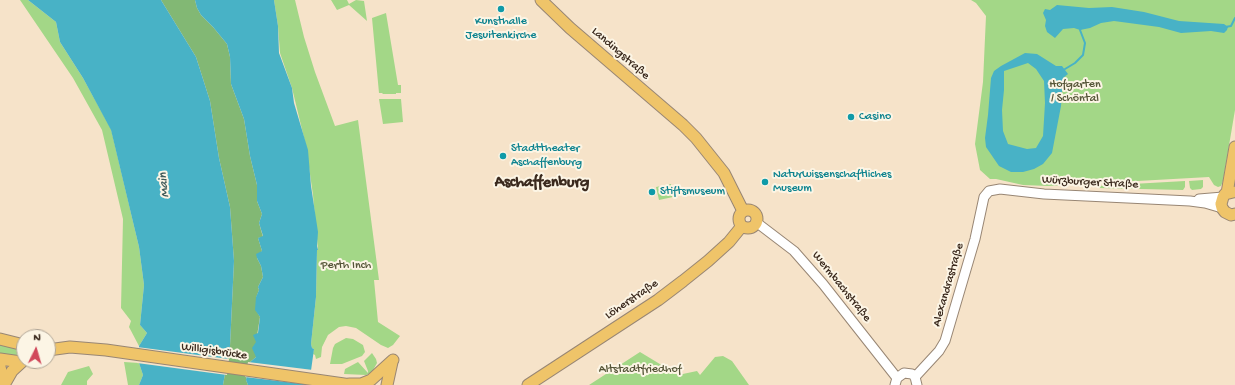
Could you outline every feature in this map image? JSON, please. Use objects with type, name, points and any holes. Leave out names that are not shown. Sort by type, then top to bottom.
[{"type":"main road","name":"Landingstraße","points":[[541,0],[606,60],[684,125],[724,173],[743,211]]},
{"type":"main road","points":[[1235,147],[1234,165],[1225,212],[1235,215]]},
{"type":"main road","points":[[746,210],[754,212],[756,215],[756,222],[750,228],[742,226],[739,219],[743,211],[746,210]]},
{"type":"main road","name":"Löherstraße","points":[[528,385],[677,286],[729,242],[742,226]]},
{"type":"main road","points":[[0,339],[16,343]]},
{"type":"main road","name":"Willigisbrücke","points":[[56,348],[80,347],[347,384],[361,384],[371,380],[393,360],[387,385]]},
{"type":"main road","points":[[0,358],[16,360]]},
{"type":"main road","points":[[0,367],[4,384]]},
{"type":"main road","points":[[4,384],[16,367]]},
{"type":"street","name":"Würzburger Straße","points":[[989,191],[1000,189],[1050,194],[1190,201],[1227,198]]},
{"type":"street","name":"Alexandrastraße","points":[[916,381],[945,341],[974,243],[984,197],[989,191]]},
{"type":"street","name":"Wermbachstraße","points":[[756,222],[794,251],[807,265],[842,306],[896,381]]},
{"type":"street","points":[[896,381],[904,373],[912,374],[916,381]]},
{"type":"green space","points":[[20,0],[28,0],[56,22],[60,42],[83,78],[111,129],[139,247],[144,285],[140,325],[147,333],[139,346],[129,327],[131,321],[121,308],[123,219],[102,130],[73,78]]},
{"type":"green space","points":[[161,0],[195,0],[201,15],[227,44],[230,57],[231,84],[244,119],[250,156],[257,185],[257,201],[262,214],[259,223],[263,237],[258,238],[262,251],[257,258],[261,266],[263,277],[258,287],[259,290],[256,298],[256,310],[260,317],[256,342],[256,357],[249,363],[246,380],[248,385],[223,385],[230,346],[234,261],[230,207],[219,158],[210,101],[196,57]]},
{"type":"green space","name":"Perth Inch","points":[[274,0],[295,0],[304,37],[315,72],[335,126],[358,120],[379,280],[374,280],[378,322],[400,336],[393,345],[388,348],[356,328],[346,326],[339,327],[328,335],[322,347],[321,357],[316,359],[315,355],[313,354],[314,349],[312,348],[311,344],[316,297],[318,250],[313,195],[306,146],[292,88],[280,53]]},
{"type":"green space","points":[[331,0],[347,0],[349,4],[356,0],[364,1],[367,21],[349,5],[337,10]]},
{"type":"green space","name":"Hofgarten / Schöntal","points":[[971,0],[1235,0],[1235,110],[1221,186],[1218,187],[1214,185],[1209,177],[1048,186],[1023,185],[990,179],[980,170],[975,144],[983,82],[986,16],[976,3]]},
{"type":"green space","points":[[386,13],[398,85],[401,85],[401,93],[396,94],[379,93],[372,18]]},
{"type":"green space","points":[[379,99],[401,99],[403,122],[383,124]]},
{"type":"green space","points":[[1203,180],[1203,187],[1201,189],[1192,190],[1190,188],[1189,181]]},
{"type":"green space","points":[[1185,181],[1185,187],[1183,190],[1098,188],[1097,186]]},
{"type":"green space","points":[[671,184],[673,197],[659,200],[656,187]]},
{"type":"green space","points":[[346,338],[353,339],[363,345],[365,352],[362,356],[342,364],[330,364],[335,344]]},
{"type":"green space","points":[[0,342],[16,346],[16,357],[13,359],[0,355]]},
{"type":"green space","name":"Altstadtfriedhof","points":[[640,352],[678,375],[697,371],[700,375],[715,357],[723,356],[732,361],[749,385],[589,385]]},
{"type":"green space","points":[[372,353],[377,363],[372,372],[366,375],[344,374],[345,369],[358,362],[368,373],[364,361]]},
{"type":"green space","points":[[124,362],[139,363],[143,375],[139,385],[128,385]]},
{"type":"green space","points":[[89,366],[93,374],[87,381],[87,385],[61,385],[68,372]]},
{"type":"water","name":"Main","points":[[28,0],[161,0],[196,57],[210,101],[219,158],[230,207],[234,261],[230,346],[223,385],[139,385],[143,375],[139,363],[139,346],[147,333],[140,325],[144,285],[139,247],[111,130],[83,78],[60,42],[56,22]]},
{"type":"water","points":[[195,0],[274,0],[278,26],[279,53],[292,88],[294,103],[308,150],[311,186],[318,232],[316,297],[311,344],[312,348],[314,349],[309,385],[248,385],[246,380],[249,363],[256,357],[252,348],[256,342],[253,335],[258,333],[260,317],[255,310],[256,297],[259,290],[258,287],[263,277],[261,266],[256,254],[262,251],[258,238],[263,236],[259,223],[262,214],[257,201],[257,185],[250,156],[244,119],[231,84],[230,57],[227,44],[201,15]]},
{"type":"water","points":[[1057,5],[1089,8],[1112,7],[1144,12],[1179,21],[1224,24],[1228,27],[1224,33],[1211,31],[1181,33],[1159,27],[1114,21],[1101,23],[1090,28],[1080,30],[1074,28],[1063,29],[1055,38],[1047,32],[1045,26],[1046,20],[1043,13],[1045,9],[1050,10]]},
{"type":"water","points":[[1025,53],[1037,54],[1056,66],[1062,66],[1068,74],[1063,78],[1061,106],[1052,153],[1043,164],[1034,169],[1023,172],[1011,172],[999,166],[986,147],[985,138],[991,78],[994,71]],"holes":[[[1028,63],[1036,69],[1044,81],[1045,103],[1043,136],[1036,148],[1027,149],[1008,144],[1003,131],[1002,110],[1004,71]]]},
{"type":"pier","points":[[137,347],[229,359],[227,375],[137,363]]},
{"type":"pier","points":[[248,362],[313,370],[311,385],[245,377]]},
{"type":"waterway","points":[[1225,27],[1231,26],[1235,18]]},
{"type":"waterway","points":[[1065,69],[1075,63],[1083,55],[1085,43],[1080,30],[1081,28]]},
{"type":"place","name":"Kunsthalle Jesuitenkirche","points":[[501,9]]},
{"type":"place","name":"Casino","points":[[851,117]]},
{"type":"place","name":"Stadttheater Aschaffenburg","points":[[503,156]]},
{"type":"place","name":"Naturwissenschaftliches Museum","points":[[765,182]]},
{"type":"place","name":"Stiftsmuseum","points":[[652,192]]},
{"type":"district","name":"Aschaffenburg","points":[[542,184]]}]
